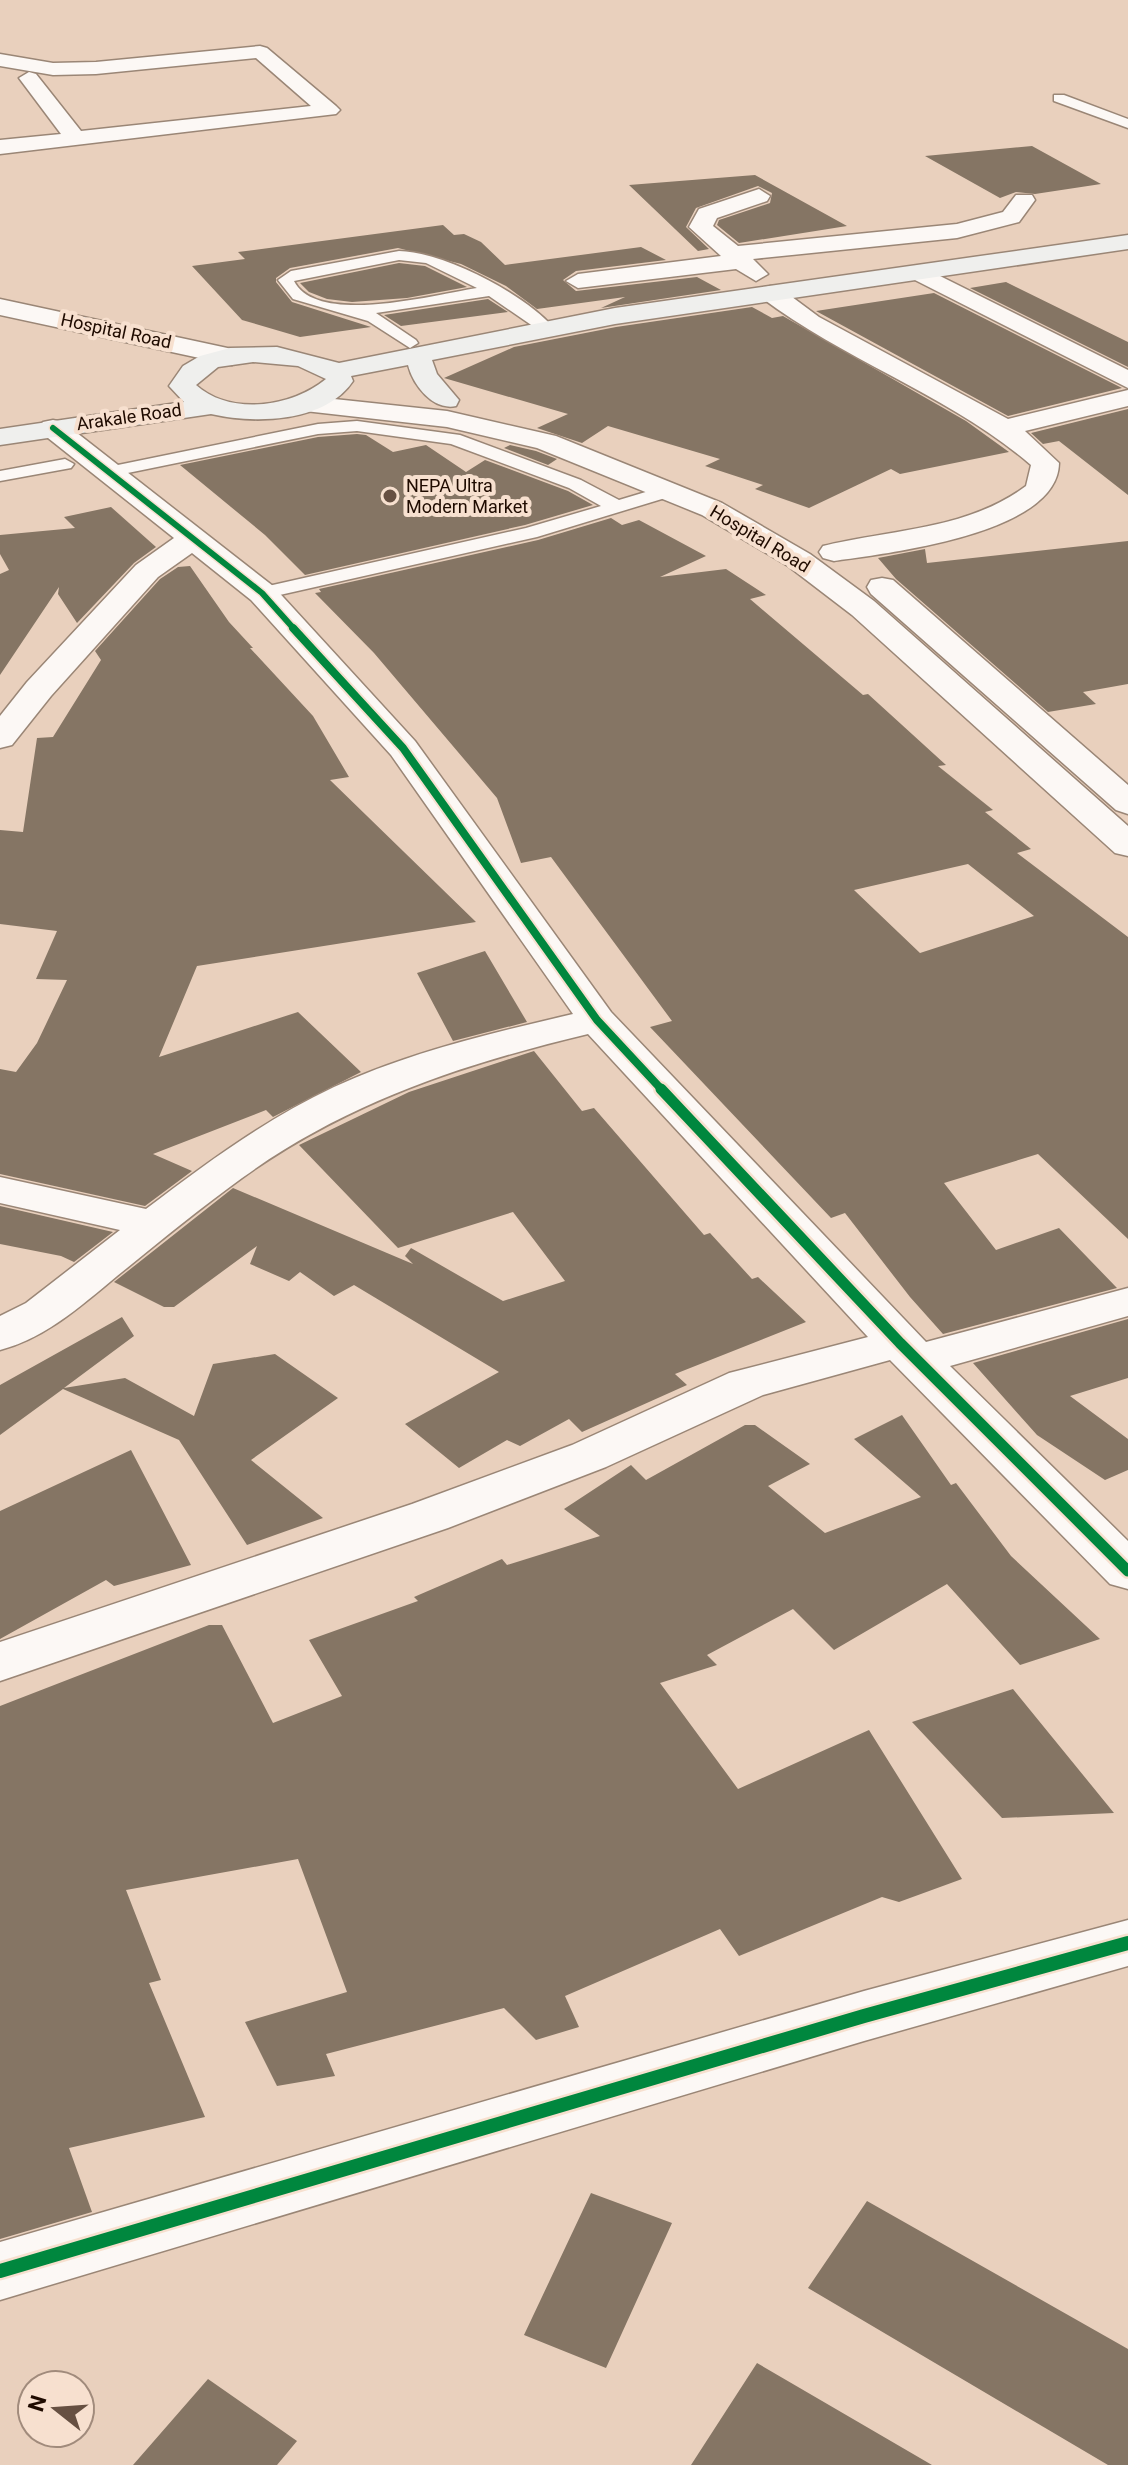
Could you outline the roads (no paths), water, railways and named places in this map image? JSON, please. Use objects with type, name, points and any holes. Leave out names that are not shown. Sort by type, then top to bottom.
[{"type":"main road","points":[[306,404],[328,395],[332,371],[414,349],[539,324],[1128,231]]},
{"type":"main road","points":[[768,287],[920,273],[1128,242]]},
{"type":"main road","points":[[414,349],[424,376],[446,400]]},
{"type":"main road","name":"Arakale Road","points":[[0,424],[185,380],[205,364],[232,357],[263,353],[332,371]]},
{"type":"main road","points":[[185,380],[190,397],[211,406]]},
{"type":"main road","name":"Arakale Road","points":[[0,437],[211,406],[275,410],[306,404]]},
{"type":"street","points":[[0,60],[53,69],[109,67],[260,52],[310,94],[156,112],[175,129],[0,147]]},
{"type":"street","points":[[109,67],[130,88]]},
{"type":"street","points":[[4,83],[53,69]]},
{"type":"street","points":[[253,75],[284,72]]},
{"type":"street","points":[[29,78],[76,139]]},
{"type":"street","points":[[759,196],[702,219],[701,227],[810,322],[1004,428],[1045,463],[1044,480],[1034,494],[1011,509],[955,527],[834,552]]},
{"type":"street","points":[[578,281],[946,233],[1011,217],[1024,200]]},
{"type":"street","points":[[920,273],[1128,380]]},
{"type":"street","name":"Hospital Road","points":[[0,307],[232,357]]},
{"type":"street","name":"Hospital Road","points":[[0,323],[98,345],[185,380]]},
{"type":"street","name":"Hospital Road","points":[[332,371],[566,431],[696,481],[788,522],[901,601],[1128,803]]},
{"type":"street","points":[[1004,428],[1128,398]]},
{"type":"street","name":"Hospital Road","points":[[306,404],[447,419],[546,442],[712,509],[799,560],[863,608],[1128,845]]},
{"type":"street","points":[[53,428],[113,471],[262,593],[403,748],[597,1020],[909,1351],[1128,1571]]},
{"type":"street","points":[[0,738],[39,689],[147,571],[194,538]]},
{"type":"street","points":[[0,1335],[42,1313],[268,1139],[349,1095],[470,1050],[597,1020]]},
{"type":"street","points":[[0,1190],[157,1225]]},
{"type":"street","points":[[0,1662],[430,1516],[589,1456],[746,1384],[1128,1302]]},
{"type":"street","points":[[0,2271],[864,2016],[1128,1943]]},
{"type":"lane","points":[[1059,98],[1128,124]]},
{"type":"lane","points":[[414,349],[374,318],[327,309],[290,288],[286,280],[291,276],[376,259],[429,258],[490,291],[539,324]]},
{"type":"lane","points":[[347,312],[490,291]]},
{"type":"lane","points":[[113,471],[318,429],[357,426],[454,439],[575,484],[618,507]]},
{"type":"lane","points":[[0,476],[65,464]]},
{"type":"lane","points":[[262,593],[530,533],[669,491]]},
{"type":"place","name":"NEPA Ultra Modern Market","points":[[390,496]]}]
